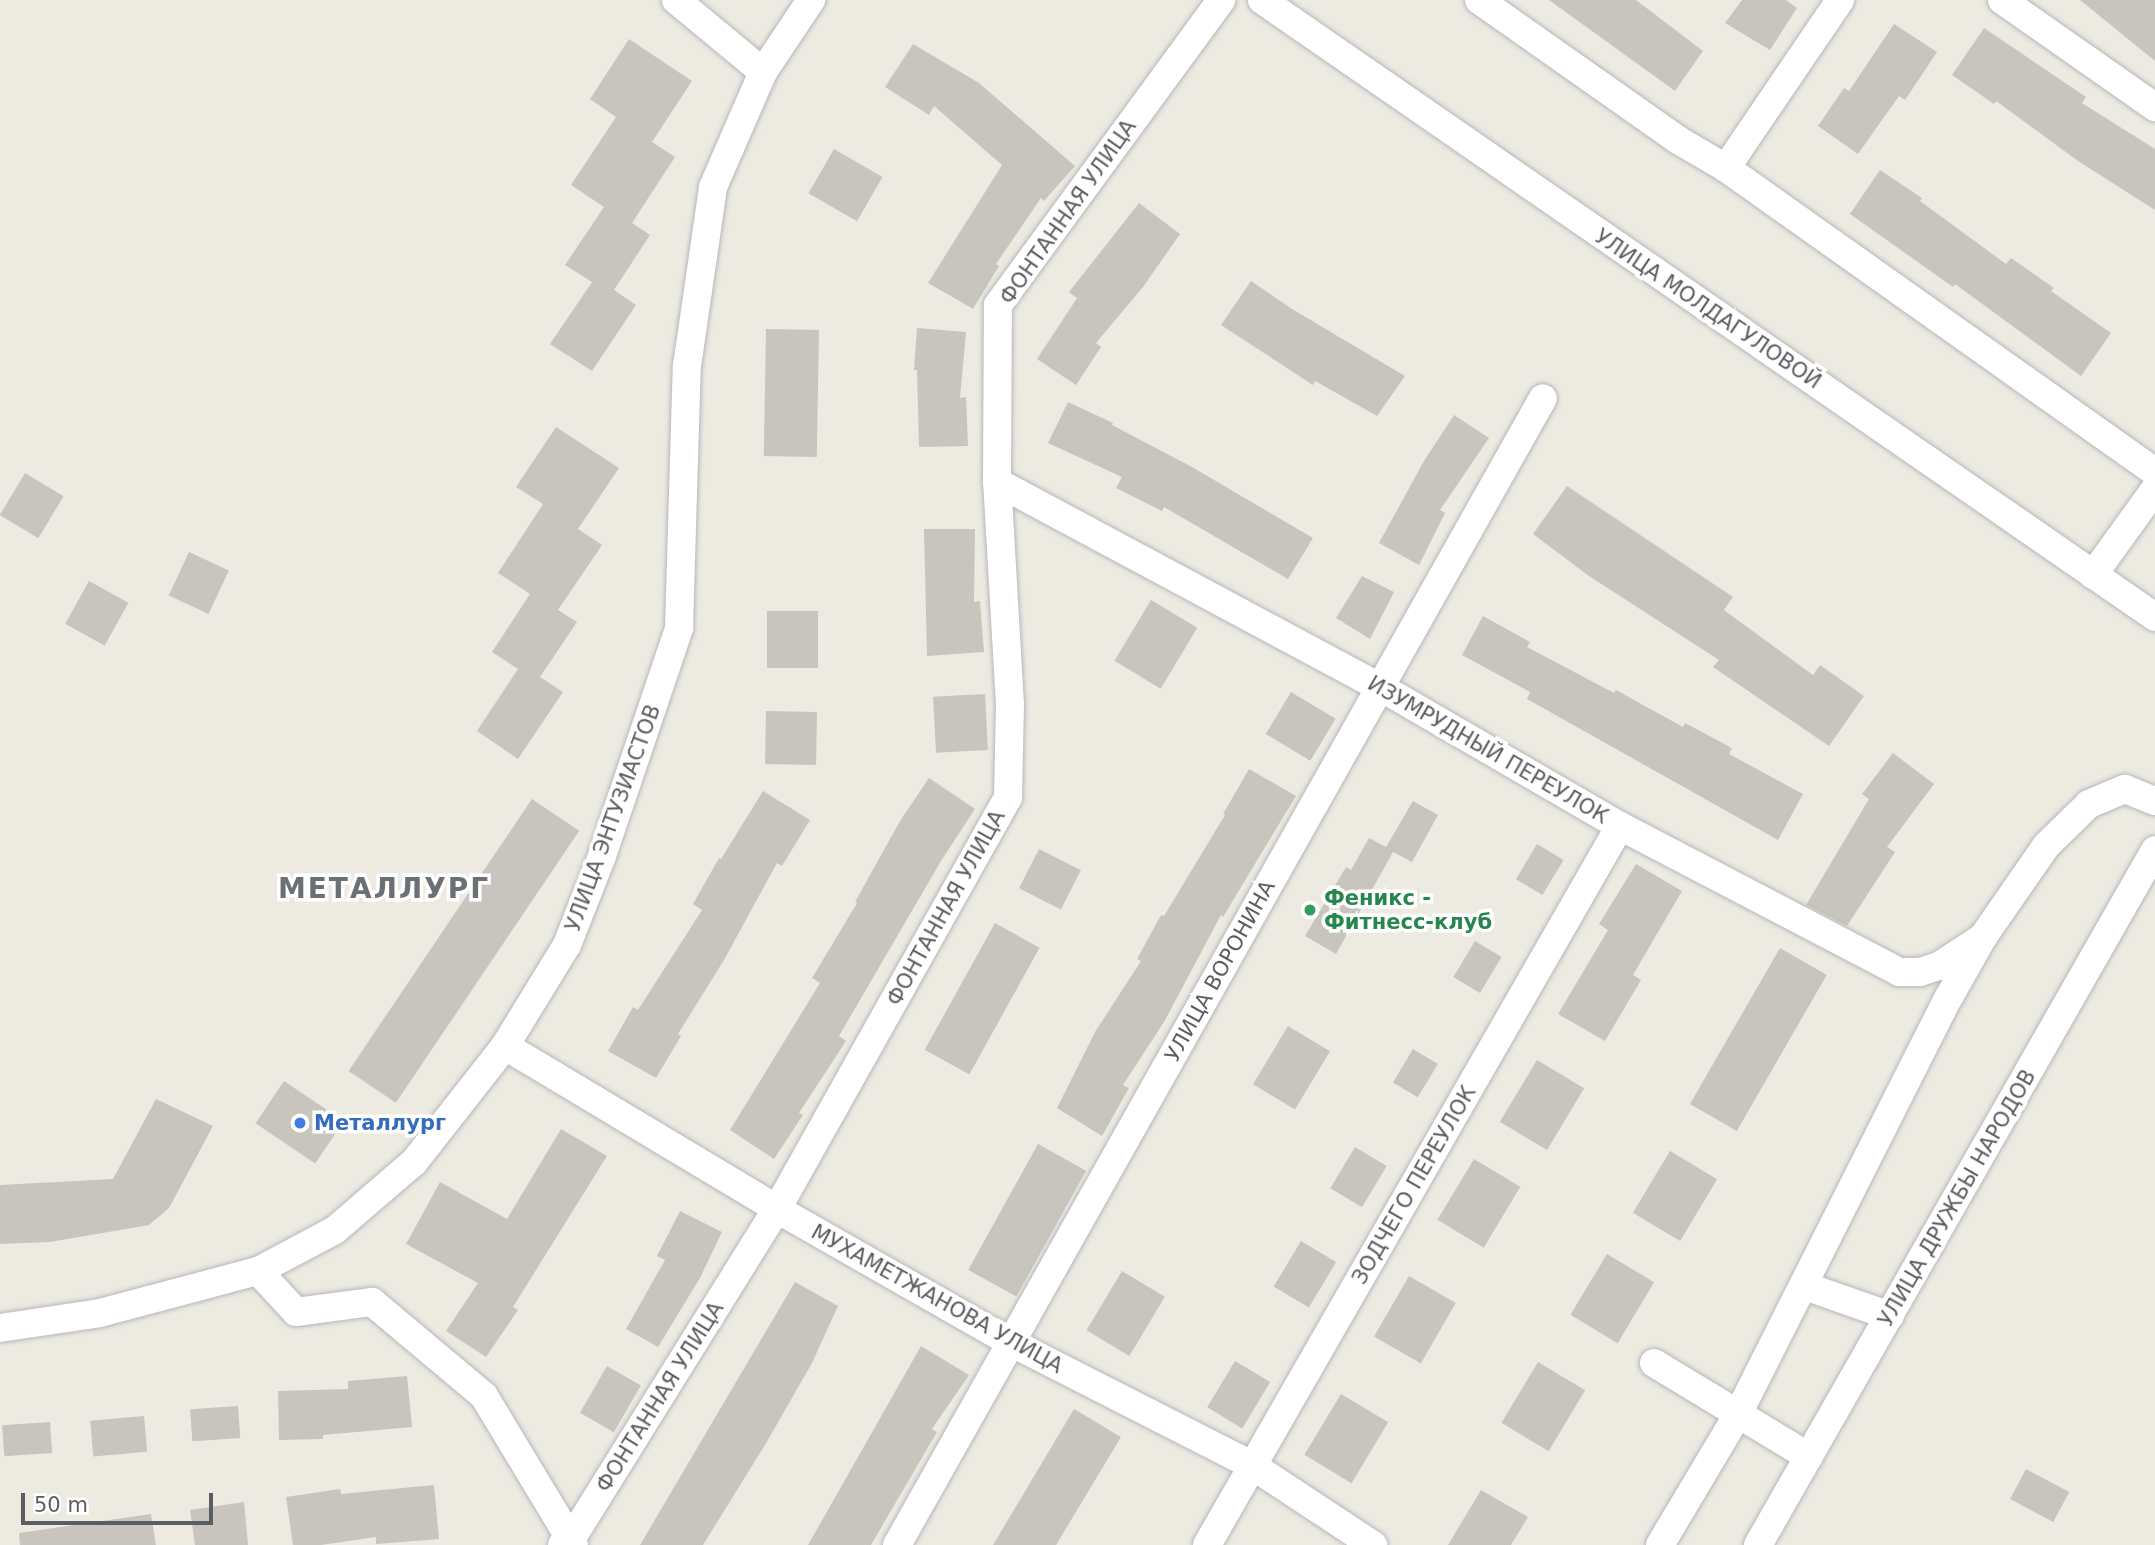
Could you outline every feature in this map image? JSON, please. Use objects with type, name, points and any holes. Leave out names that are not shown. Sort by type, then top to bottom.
[{"type":"street","points":[[676,0],[763,72]]},
{"type":"street","name":"УЛИЦА ЭНТУЗИАСТОВ","points":[[0,1328],[100,1313],[258,1271],[335,1230],[388,1188],[414,1162],[505,1046],[567,945],[602,856],[679,628],[687,366],[713,187],[763,72],[811,0]]},
{"type":"street","name":"ФОНТАННАЯ УЛИЦА","points":[[569,1544],[777,1209],[1008,798],[1010,705],[997,482],[998,305],[1221,0]]},
{"type":"street","name":"УЛИЦА МОЛДАГУЛОВОЙ","points":[[1262,0],[2155,617]]},
{"type":"street","points":[[1479,0],[1678,140],[1726,168],[2155,472]]},
{"type":"street","points":[[1726,168],[1840,0]]},
{"type":"street","points":[[2002,0],[2155,107]]},
{"type":"street","name":"УЛИЦА ВОРОНИНА","points":[[897,1545],[1543,398]]},
{"type":"street","name":"ИЗУМРУДНЫЙ ПЕРЕУЛОК","points":[[997,482],[1380,687],[1620,826],[1899,972],[1920,972],[1939,966],[1983,937]]},
{"type":"street","points":[[2093,575],[2155,489]]},
{"type":"street","points":[[1660,1545],[1738,1413],[1805,1286],[1949,997],[1983,937],[2046,846],[2089,804],[2125,789],[2155,801]]},
{"type":"street","name":"ЗОДЧЕГО ПЕРЕУЛОК","points":[[1207,1545],[1620,826]]},
{"type":"street","name":"УЛИЦА ДРУЖБЫ НАРОДОВ","points":[[1758,1545],[2155,850]]},
{"type":"street","name":"МУХАМЕТЖАНОВА УЛИЦА","points":[[505,1046],[777,1209],[1010,1342],[1252,1466],[1373,1545]]},
{"type":"street","points":[[258,1271],[296,1312],[372,1302],[484,1395],[569,1544]]},
{"type":"street","points":[[1805,1286],[1890,1316]]},
{"type":"street","points":[[1654,1363],[1809,1457]]},
{"type":"building","points":[[1549,0],[1636,0],[1703,51],[1675,91]]},
{"type":"building","points":[[1742,0],[1786,0],[1797,8],[1770,50],[1725,23]]},
{"type":"building","points":[[2080,0],[2155,0],[2155,61]]},
{"type":"building","points":[[1894,24],[1937,52],[1905,100],[1899,96],[1858,154],[1818,126],[1844,88],[1849,91]]},
{"type":"building","points":[[1984,28],[2086,97],[2082,103],[2155,149],[2155,210],[2078,161],[1996,101],[1994,104],[1952,75]]},
{"type":"building","points":[[629,39],[692,81],[652,142],[675,157],[632,223],[650,235],[614,290],[636,305],[592,371],[550,344],[592,282],[565,265],[604,207],[571,185],[616,117],[590,99]]},
{"type":"building","points":[[913,44],[979,83],[1075,166],[1044,201],[1041,198],[996,264],[999,266],[973,309],[928,283],[1002,165],[934,106],[929,115],[885,87]]},
{"type":"building","points":[[834,149],[882,177],[857,221],[808,193]]},
{"type":"building","points":[[1880,170],[1922,198],[1920,201],[2006,264],[2011,258],[2054,288],[2051,291],[2111,333],[2081,376],[1955,284],[1953,287],[1850,214]]},
{"type":"building","points":[[1139,203],[1180,234],[1143,287],[1096,343],[1101,347],[1076,385],[1037,359],[1077,298],[1069,292]]},
{"type":"building","points":[[1251,281],[1292,309],[1405,376],[1377,416],[1315,381],[1313,385],[1221,325]]},
{"type":"building","points":[[917,328],[966,332],[960,398],[966,397],[968,446],[919,447],[917,370],[914,370]]},
{"type":"building","points":[[766,329],[819,330],[817,457],[764,456]]},
{"type":"building","points":[[1068,402],[1113,423],[1112,425],[1192,467],[1313,538],[1288,579],[1164,507],[1162,511],[1116,488],[1122,477],[1048,443]]},
{"type":"building","points":[[1454,415],[1489,438],[1440,510],[1445,513],[1419,565],[1379,543],[1424,461]]},
{"type":"building","points":[[556,427],[619,468],[578,529],[602,545],[558,610],[577,622],[540,677],[563,692],[518,759],[477,731],[518,669],[492,652],[530,594],[498,573],[543,504],[516,487]]},
{"type":"building","points":[[25,473],[64,496],[38,538],[0,515]]},
{"type":"building","points":[[1567,486],[1733,597],[1724,610],[1813,675],[1820,665],[1864,696],[1829,746],[1713,667],[1719,660],[1589,576],[1533,534]]},
{"type":"building","points":[[924,529],[975,529],[974,602],[980,601],[984,652],[927,656]]},
{"type":"building","points":[[189,552],[229,571],[209,614],[169,596]]},
{"type":"building","points":[[1362,576],[1394,592],[1370,639],[1336,618]]},
{"type":"building","points":[[89,581],[128,603],[105,646],[65,624]]},
{"type":"building","points":[[1151,600],[1197,628],[1161,689],[1114,661]]},
{"type":"building","points":[[767,611],[818,611],[818,668],[767,668]]},
{"type":"building","points":[[1483,616],[1530,642],[1527,647],[1614,693],[1616,690],[1683,727],[1685,723],[1732,748],[1729,754],[1803,794],[1778,840],[1527,699],[1530,692],[1462,655]]},
{"type":"building","points":[[1291,692],[1336,719],[1310,761],[1266,734]]},
{"type":"building","points":[[985,694],[988,750],[936,753],[933,697]]},
{"type":"building","points":[[766,711],[817,712],[816,765],[765,764]]},
{"type":"building","points":[[1893,753],[1934,784],[1887,847],[1895,852],[1847,926],[1806,905],[1869,799],[1862,794]]},
{"type":"building","points":[[1249,769],[1296,796],[1223,917],[1221,915],[1164,1022],[1123,1085],[1129,1088],[1102,1136],[1057,1108],[1095,1032],[1141,961],[1137,959],[1161,915],[1164,916],[1225,815],[1223,814]]},
{"type":"building","points":[[929,778],[975,809],[941,861],[839,1036],[846,1041],[799,1113],[803,1115],[774,1159],[730,1130],[820,983],[812,978],[857,903],[855,902],[900,821]]},
{"type":"building","points":[[763,791],[810,820],[782,866],[777,863],[724,960],[678,1034],[681,1036],[656,1078],[608,1051],[633,1007],[638,1010],[702,910],[693,904],[719,858],[721,859]]},
{"type":"building","points":[[532,799],[579,831],[396,1103],[349,1071]]},
{"type":"building","points":[[1413,801],[1438,815],[1412,862],[1393,852],[1336,954],[1305,936],[1346,867],[1351,870],[1369,838],[1386,847]]},
{"type":"building","points":[[1537,844],[1564,860],[1542,895],[1516,879]]},
{"type":"building","points":[[1039,849],[1081,870],[1061,910],[1019,888]]},
{"type":"building","points":[[1636,864],[1682,891],[1633,975],[1641,980],[1605,1041],[1558,1014],[1608,930],[1599,924]]},
{"type":"building","points":[[995,923],[1040,948],[969,1075],[925,1050]]},
{"type":"building","points":[[1475,941],[1502,957],[1480,993],[1453,977]]},
{"type":"building","points":[[1780,948],[1827,975],[1737,1131],[1690,1104]]},
{"type":"building","points":[[1288,1026],[1330,1051],[1295,1110],[1253,1084]]},
{"type":"building","points":[[1413,1049],[1438,1064],[1418,1097],[1393,1082]]},
{"type":"building","points":[[1537,1060],[1584,1088],[1547,1150],[1500,1122]]},
{"type":"building","name":"Металлург","points":[[284,1081],[344,1121],[315,1164],[255,1123]]},
{"type":"building","points":[[156,1099],[213,1126],[169,1208],[149,1225],[50,1242],[0,1244],[0,1185],[113,1179]]},
{"type":"building","points":[[561,1129],[607,1156],[513,1307],[518,1310],[486,1357],[446,1331],[478,1283],[406,1244],[440,1182],[507,1219]]},
{"type":"building","points":[[1038,1144],[1086,1171],[1016,1297],[968,1270]]},
{"type":"building","points":[[1355,1147],[1387,1166],[1362,1207],[1330,1188]]},
{"type":"building","points":[[1670,1151],[1717,1179],[1680,1241],[1633,1213]]},
{"type":"building","points":[[1474,1159],[1520,1187],[1484,1248],[1437,1220]]},
{"type":"building","points":[[680,1211],[722,1232],[700,1278],[658,1347],[626,1329],[665,1260],[657,1256]]},
{"type":"building","points":[[1301,1241],[1336,1262],[1309,1308],[1274,1286]]},
{"type":"building","points":[[1607,1254],[1654,1282],[1618,1343],[1570,1315]]},
{"type":"building","points":[[1122,1271],[1165,1297],[1129,1356],[1086,1330]]},
{"type":"building","points":[[1409,1276],[1456,1303],[1421,1364],[1374,1337]]},
{"type":"building","points":[[795,1282],[838,1306],[812,1363],[765,1445],[703,1545],[640,1545]]},
{"type":"building","points":[[921,1346],[969,1375],[932,1429],[937,1432],[871,1545],[808,1545]]},
{"type":"building","points":[[1235,1361],[1270,1382],[1242,1428],[1207,1407]]},
{"type":"building","points":[[1538,1362],[1585,1390],[1549,1451],[1501,1423]]},
{"type":"building","points":[[607,1366],[641,1386],[614,1432],[580,1413]]},
{"type":"building","points":[[407,1376],[412,1427],[323,1435],[323,1439],[279,1440],[278,1391],[348,1389],[348,1381]]},
{"type":"building","points":[[1341,1394],[1388,1422],[1352,1483],[1304,1455]]},
{"type":"building","points":[[238,1406],[240,1438],[192,1441],[190,1409]]},
{"type":"building","points":[[1074,1409],[1121,1437],[1056,1545],[993,1545]]},
{"type":"building","points":[[144,1416],[147,1452],[93,1457],[90,1421]]},
{"type":"building","points":[[50,1422],[52,1453],[4,1456],[2,1425]]},
{"type":"building","points":[[2026,1469],[2069,1492],[2053,1522],[2010,1499]]},
{"type":"building","points":[[434,1485],[439,1539],[376,1544],[376,1537],[321,1545],[293,1545],[286,1497],[340,1489],[341,1494]]},
{"type":"building","points":[[1481,1490],[1528,1517],[1511,1545],[1448,1545]]},
{"type":"building","points":[[244,1502],[248,1545],[195,1545],[190,1510]]},
{"type":"building","points":[[151,1514],[156,1545],[20,1545],[19,1533]]},
{"type":"place","name":"Феникс - Фитнесс-клуб","points":[[1310,910]]},
{"type":"place","name":"Металлург","points":[[300,1123]]},
{"type":"district","name":"МЕТАЛЛУРГ","points":[[384,889]]}]
